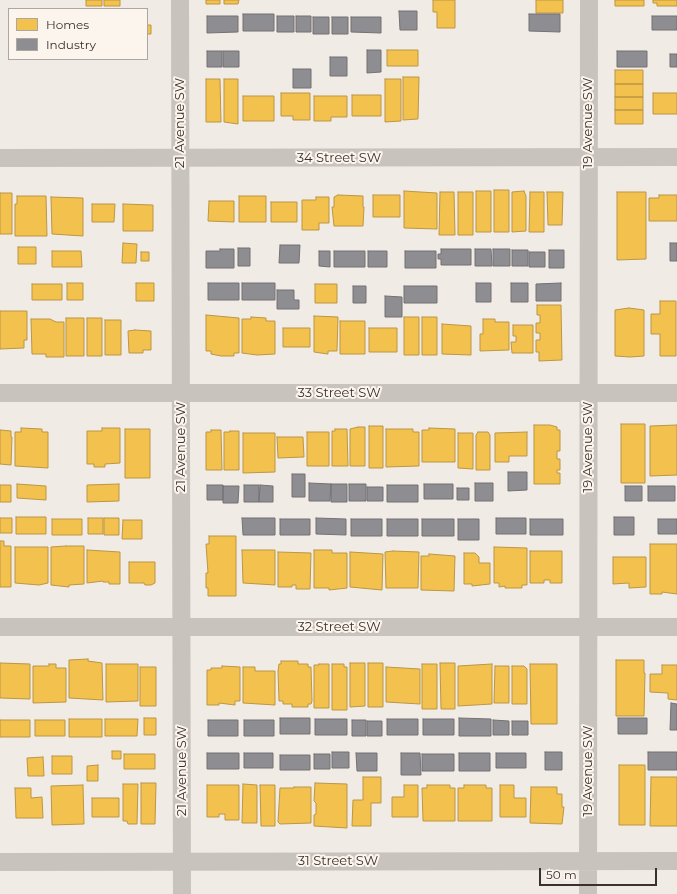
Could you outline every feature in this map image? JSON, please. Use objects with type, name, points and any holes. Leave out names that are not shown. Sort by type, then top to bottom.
[{"type":"street","name":"21 Avenue SW","points":[[180,0],[182,894]]},
{"type":"street","name":"19 Avenue SW","points":[[588,894],[589,0]]},
{"type":"street","name":"34 Street SW","points":[[0,158],[677,157]]},
{"type":"street","name":"33 Street SW","points":[[0,394],[677,393]]},
{"type":"street","name":"32 Street SW","points":[[0,627],[677,627]]},
{"type":"street","name":"31 Street SW","points":[[0,862],[677,861]]},
{"type":"building: Homes","points":[[86,0],[102,0],[102,6],[86,6]]},
{"type":"building: Homes","points":[[104,0],[120,0],[120,6],[104,6]]},
{"type":"building: Homes","points":[[206,0],[220,0],[220,4],[206,4]]},
{"type":"building: Homes","points":[[224,0],[239,0],[238,4],[224,4]]},
{"type":"building: Homes","points":[[433,0],[455,0],[455,28],[437,28],[437,12],[433,12]]},
{"type":"building: Homes","points":[[536,0],[563,0],[563,13],[536,13]]},
{"type":"building: Homes","points":[[615,0],[644,0],[644,6],[615,6]]},
{"type":"building: Homes","points":[[653,0],[677,0],[677,6],[657,6],[657,3],[653,3]]},
{"type":"building: Homes","points":[[148,25],[151,25],[151,34],[148,34]]},
{"type":"building: Homes","points":[[387,50],[418,50],[418,66],[387,66]]},
{"type":"building: Homes","points":[[615,70],[643,70],[643,84],[615,84]]},
{"type":"building: Homes","points":[[403,77],[419,77],[418,119],[403,120]]},
{"type":"building: Homes","points":[[206,79],[220,79],[221,122],[206,122]]},
{"type":"building: Homes","points":[[224,79],[238,79],[238,124],[224,122]]},
{"type":"building: Homes","points":[[385,79],[401,79],[401,121],[385,122]]},
{"type":"building: Homes","points":[[615,84],[643,84],[643,97],[615,97]]},
{"type":"building: Homes","points":[[281,93],[310,93],[310,120],[293,120],[293,116],[281,116]]},
{"type":"building: Homes","points":[[653,93],[677,93],[677,114],[653,114]]},
{"type":"building: Homes","points":[[352,95],[381,95],[381,116],[352,116]]},
{"type":"building: Homes","points":[[243,96],[274,96],[274,121],[243,121]]},
{"type":"building: Homes","points":[[314,96],[347,96],[347,117],[331,117],[331,121],[314,121]]},
{"type":"building: Homes","points":[[615,97],[643,97],[643,110],[615,110]]},
{"type":"building: Homes","points":[[615,110],[643,110],[643,124],[615,124]]},
{"type":"building: Homes","points":[[494,190],[509,190],[509,232],[494,232]]},
{"type":"building: Homes","points":[[404,191],[437,193],[437,229],[404,228]]},
{"type":"building: Homes","points":[[476,191],[491,191],[491,232],[476,232]]},
{"type":"building: Homes","points":[[524,191],[526,196],[526,231],[512,232],[512,192]]},
{"type":"building: Homes","points":[[440,192],[454,192],[455,235],[439,235]]},
{"type":"building: Homes","points":[[458,192],[473,192],[473,235],[458,235]]},
{"type":"building: Homes","points":[[530,192],[544,192],[544,232],[529,232]]},
{"type":"building: Homes","points":[[547,192],[563,192],[562,225],[548,225]]},
{"type":"building: Homes","points":[[617,192],[646,192],[646,259],[617,260]]},
{"type":"building: Homes","points":[[0,193],[12,193],[12,234],[0,234]]},
{"type":"building: Homes","points":[[338,195],[363,196],[363,226],[334,226],[332,207],[334,207],[334,197]]},
{"type":"building: Homes","points":[[373,195],[400,195],[400,217],[373,217]]},
{"type":"building: Homes","points":[[659,195],[677,195],[677,221],[649,221],[649,198],[659,198]]},
{"type":"building: Homes","points":[[17,196],[46,196],[47,236],[15,236],[15,204],[17,204]]},
{"type":"building: Homes","points":[[239,196],[266,196],[266,222],[239,222]]},
{"type":"building: Homes","points":[[51,197],[83,198],[83,236],[52,234]]},
{"type":"building: Homes","points":[[316,197],[329,197],[329,223],[319,223],[319,230],[302,230],[302,200],[316,200]]},
{"type":"building: Homes","points":[[209,201],[234,201],[234,222],[208,221]]},
{"type":"building: Homes","points":[[271,202],[297,202],[297,222],[271,222]]},
{"type":"building: Homes","points":[[92,204],[115,204],[114,222],[92,222]]},
{"type":"building: Homes","points":[[123,204],[153,205],[153,231],[123,231]]},
{"type":"building: Homes","points":[[123,243],[137,244],[136,263],[122,263]]},
{"type":"building: Homes","points":[[18,247],[36,247],[36,264],[18,264]]},
{"type":"building: Homes","points":[[52,251],[81,251],[82,267],[52,267]]},
{"type":"building: Homes","points":[[141,252],[149,252],[149,261],[141,261]]},
{"type":"building: Homes","points":[[67,283],[83,283],[83,300],[67,300]]},
{"type":"building: Homes","points":[[136,283],[154,283],[154,301],[136,301]]},
{"type":"building: Homes","points":[[32,284],[62,284],[62,300],[32,300]]},
{"type":"building: Homes","points":[[315,284],[337,284],[337,303],[315,303]]},
{"type":"building: Homes","points":[[660,301],[676,301],[676,356],[660,356],[660,334],[651,334],[651,314],[660,314]]},
{"type":"building: Homes","points":[[537,305],[561,305],[562,360],[539,361],[539,352],[536,352],[536,340],[540,340],[540,333],[536,333],[536,323],[540,323],[540,315],[537,315]]},
{"type":"building: Homes","points":[[629,308],[644,310],[644,356],[615,356],[615,310]]},
{"type":"building: Homes","points":[[0,311],[27,311],[27,340],[24,340],[24,348],[0,349]]},
{"type":"building: Homes","points":[[206,315],[239,318],[239,353],[234,353],[234,356],[221,356],[211,354],[211,351],[206,351]]},
{"type":"building: Homes","points":[[314,316],[338,317],[337,351],[328,351],[328,354],[314,352]]},
{"type":"building: Homes","points":[[251,317],[266,318],[266,321],[275,321],[275,354],[257,355],[242,353],[242,319],[251,319]]},
{"type":"building: Homes","points":[[404,317],[419,317],[419,355],[404,355]]},
{"type":"building: Homes","points":[[422,317],[437,317],[437,355],[422,355]]},
{"type":"building: Homes","points":[[66,318],[84,318],[84,356],[66,356]]},
{"type":"building: Homes","points":[[87,318],[102,318],[102,356],[87,356]]},
{"type":"building: Homes","points":[[31,319],[50,319],[56,322],[64,322],[64,357],[46,357],[46,354],[32,354]]},
{"type":"building: Homes","points":[[483,319],[495,319],[495,322],[509,322],[509,350],[480,351],[480,334],[483,334]]},
{"type":"building: Homes","points":[[105,320],[121,320],[121,355],[105,355]]},
{"type":"building: Homes","points":[[340,321],[365,321],[365,354],[340,354]]},
{"type":"building: Homes","points":[[442,324],[471,326],[471,355],[442,354]]},
{"type":"building: Homes","points":[[513,325],[533,325],[533,353],[512,353],[511,342],[516,342],[516,336],[513,336]]},
{"type":"building: Homes","points":[[283,328],[310,328],[310,347],[283,347]]},
{"type":"building: Homes","points":[[369,328],[397,328],[397,352],[369,352]]},
{"type":"building: Homes","points":[[128,331],[151,331],[151,350],[143,350],[143,353],[129,353]]},
{"type":"building: Homes","points":[[621,424],[645,424],[645,483],[621,483]]},
{"type":"building: Homes","points":[[534,425],[550,425],[557,427],[557,430],[560,430],[560,451],[557,451],[557,459],[560,459],[560,470],[557,470],[557,473],[560,473],[560,484],[534,484]]},
{"type":"building: Homes","points":[[677,425],[677,475],[650,476],[650,426]]},
{"type":"building: Homes","points":[[369,426],[383,426],[383,468],[369,468]]},
{"type":"building: Homes","points":[[365,427],[365,466],[350,466],[350,429]]},
{"type":"building: Homes","points":[[21,428],[42,429],[42,432],[48,432],[48,468],[15,466],[15,432],[21,432]]},
{"type":"building: Homes","points":[[102,428],[120,428],[120,463],[105,464],[105,467],[94,467],[94,464],[87,464],[87,431],[102,431]]},
{"type":"building: Homes","points":[[429,428],[455,429],[455,462],[422,462],[422,430],[429,430]]},
{"type":"building: Homes","points":[[125,429],[150,429],[150,478],[125,478]]},
{"type":"building: Homes","points":[[335,429],[347,429],[348,466],[332,466],[332,431],[335,431]]},
{"type":"building: Homes","points":[[386,429],[413,429],[413,432],[419,432],[419,466],[386,467]]},
{"type":"building: Homes","points":[[0,430],[11,431],[11,465],[0,464]]},
{"type":"building: Homes","points":[[211,430],[221,430],[222,470],[206,470],[206,432],[211,432]]},
{"type":"building: Homes","points":[[239,431],[239,470],[224,470],[224,432]]},
{"type":"building: Homes","points":[[307,432],[329,432],[329,466],[307,466]]},
{"type":"building: Homes","points":[[478,432],[488,432],[490,435],[490,470],[476,470],[476,435]]},
{"type":"building: Homes","points":[[527,432],[527,456],[509,456],[509,462],[495,462],[495,433]]},
{"type":"building: Homes","points":[[243,433],[275,433],[275,472],[243,473]]},
{"type":"building: Homes","points":[[458,433],[473,433],[473,469],[458,468]]},
{"type":"building: Homes","points":[[277,437],[303,437],[304,457],[278,458]]},
{"type":"building: Homes","points":[[17,484],[46,486],[46,500],[17,498]]},
{"type":"building: Homes","points":[[119,484],[119,501],[87,502],[87,485]]},
{"type":"building: Homes","points":[[0,485],[11,485],[11,502],[0,502]]},
{"type":"building: Homes","points":[[16,517],[46,517],[46,534],[16,534]]},
{"type":"building: Homes","points":[[0,518],[12,518],[12,533],[0,533]]},
{"type":"building: Homes","points":[[88,518],[103,518],[103,534],[88,534]]},
{"type":"building: Homes","points":[[104,518],[119,518],[119,535],[104,535]]},
{"type":"building: Homes","points":[[52,519],[82,519],[82,535],[52,535]]},
{"type":"building: Homes","points":[[123,520],[142,520],[142,539],[122,539]]},
{"type":"building: Homes","points":[[209,536],[236,536],[236,596],[208,596],[208,588],[206,588],[206,573],[208,573],[206,544],[209,544]]},
{"type":"building: Homes","points":[[0,541],[4,541],[4,546],[11,546],[11,587],[0,587]]},
{"type":"building: Homes","points":[[650,544],[677,544],[677,594],[662,592],[662,594],[650,594]]},
{"type":"building: Homes","points":[[84,546],[84,584],[69,585],[69,587],[51,585],[51,547]]},
{"type":"building: Homes","points":[[15,547],[48,547],[48,583],[39,585],[15,583]]},
{"type":"building: Homes","points":[[494,547],[527,548],[527,585],[522,585],[522,588],[505,588],[505,586],[499,587],[499,583],[494,583]]},
{"type":"building: Homes","points":[[87,550],[120,552],[120,584],[109,584],[109,582],[103,581],[87,583]]},
{"type":"building: Homes","points":[[242,550],[275,550],[275,585],[243,583]]},
{"type":"building: Homes","points":[[314,550],[332,550],[332,553],[347,553],[347,588],[329,590],[329,588],[314,588]]},
{"type":"building: Homes","points":[[530,551],[562,551],[562,583],[550,583],[550,580],[544,580],[544,583],[530,583]]},
{"type":"building: Homes","points":[[278,552],[311,553],[310,589],[296,589],[296,585],[292,585],[292,587],[278,587]]},
{"type":"building: Homes","points":[[350,552],[383,554],[382,590],[350,587]]},
{"type":"building: Homes","points":[[385,552],[419,552],[418,588],[386,588]]},
{"type":"building: Homes","points":[[464,553],[475,553],[479,557],[479,563],[490,563],[490,584],[472,586],[472,584],[464,584]]},
{"type":"building: Homes","points":[[429,554],[455,556],[454,591],[421,590],[421,556],[429,556]]},
{"type":"building: Homes","points":[[613,557],[646,557],[646,587],[629,588],[629,583],[613,584]]},
{"type":"building: Homes","points":[[129,562],[155,562],[155,583],[145,585],[144,583],[129,583]]},
{"type":"building: Homes","points":[[88,659],[88,661],[102,663],[103,700],[69,698],[69,660]]},
{"type":"building: Homes","points":[[616,660],[644,660],[644,716],[616,716]]},
{"type":"building: Homes","points":[[281,661],[298,661],[298,664],[308,664],[308,667],[311,667],[312,701],[311,704],[308,704],[308,707],[292,707],[292,704],[283,704],[283,701],[279,701],[278,671]]},
{"type":"building: Homes","points":[[0,663],[30,664],[30,699],[0,698]]},
{"type":"building: Homes","points":[[350,663],[365,663],[365,706],[350,707]]},
{"type":"building: Homes","points":[[368,663],[383,663],[383,707],[368,707]]},
{"type":"building: Homes","points":[[440,663],[455,663],[455,709],[441,709]]},
{"type":"building: Homes","points":[[49,664],[56,664],[56,668],[66,668],[66,702],[33,703],[33,666],[49,666]]},
{"type":"building: Homes","points":[[106,664],[138,664],[138,701],[106,702]]},
{"type":"building: Homes","points":[[329,664],[329,708],[314,708],[314,665]]},
{"type":"building: Homes","points":[[332,664],[344,664],[344,667],[347,667],[347,710],[332,710]]},
{"type":"building: Homes","points":[[422,664],[437,664],[437,709],[422,709]]},
{"type":"building: Homes","points":[[492,664],[492,704],[458,706],[458,666]]},
{"type":"building: Homes","points":[[530,664],[557,664],[557,724],[531,724]]},
{"type":"building: Homes","points":[[662,665],[677,665],[677,700],[668,699],[668,693],[650,692],[650,674],[662,674]]},
{"type":"building: Homes","points":[[222,666],[240,667],[240,701],[235,701],[235,705],[219,703],[219,705],[207,705],[207,670],[211,670],[211,668],[222,668]]},
{"type":"building: Homes","points":[[495,666],[509,666],[509,703],[494,703]]},
{"type":"building: Homes","points":[[512,666],[524,666],[527,669],[527,704],[512,704]]},
{"type":"building: Homes","points":[[140,667],[156,667],[156,706],[140,706]]},
{"type":"building: Homes","points":[[243,667],[255,667],[255,671],[275,671],[275,705],[243,703]]},
{"type":"building: Homes","points":[[386,667],[420,669],[420,704],[386,702]]},
{"type":"building: Homes","points":[[144,718],[156,718],[156,735],[144,735]]},
{"type":"building: Homes","points":[[69,719],[102,719],[102,737],[69,737]]},
{"type":"building: Homes","points":[[105,719],[138,719],[137,736],[105,736]]},
{"type":"building: Homes","points":[[0,720],[30,720],[30,737],[0,737]]},
{"type":"building: Homes","points":[[35,720],[65,720],[65,736],[35,736]]},
{"type":"building: Homes","points":[[112,751],[121,751],[121,759],[112,759]]},
{"type":"building: Homes","points":[[124,754],[155,754],[155,769],[124,769]]},
{"type":"building: Homes","points":[[52,756],[72,756],[72,774],[52,774]]},
{"type":"building: Homes","points":[[43,757],[44,776],[28,776],[27,758]]},
{"type":"building: Homes","points":[[98,765],[98,781],[87,781],[87,766]]},
{"type":"building: Homes","points":[[619,765],[645,765],[645,825],[619,825]]},
{"type":"building: Homes","points":[[363,777],[381,777],[381,803],[371,803],[371,826],[352,826],[353,800],[363,800]]},
{"type":"building: Homes","points":[[651,777],[677,777],[677,826],[650,826]]},
{"type":"building: Homes","points":[[141,783],[156,783],[155,824],[141,824]]},
{"type":"building: Homes","points":[[315,783],[347,784],[347,828],[314,826],[314,815],[316,814],[316,803],[314,801]]},
{"type":"building: Homes","points":[[123,784],[138,784],[137,824],[128,824],[127,821],[123,821]]},
{"type":"building: Homes","points":[[243,784],[257,785],[257,823],[242,823]]},
{"type":"building: Homes","points":[[83,785],[84,824],[52,825],[51,786]]},
{"type":"building: Homes","points":[[207,785],[239,785],[239,820],[225,820],[225,814],[219,814],[219,817],[207,817]]},
{"type":"building: Homes","points":[[260,785],[275,785],[275,826],[261,826]]},
{"type":"building: Homes","points":[[404,785],[418,785],[418,817],[392,817],[392,797],[404,797]]},
{"type":"building: Homes","points":[[427,785],[450,785],[450,788],[455,788],[455,821],[423,821],[422,788],[427,788]]},
{"type":"building: Homes","points":[[464,785],[486,785],[486,788],[492,788],[492,821],[458,821],[458,788],[464,788]]},
{"type":"building: Homes","points":[[500,785],[514,785],[514,798],[526,798],[526,817],[500,817]]},
{"type":"building: Homes","points":[[311,787],[311,823],[280,824],[278,822],[280,788]]},
{"type":"building: Homes","points":[[531,787],[557,787],[557,794],[562,794],[562,807],[564,807],[562,824],[530,823]]},
{"type":"building: Homes","points":[[15,788],[31,788],[31,798],[42,797],[43,818],[16,818]]},
{"type":"building: Homes","points":[[92,798],[119,798],[119,817],[92,817]]},
{"type":"building: Industry","points":[[399,11],[417,11],[417,30],[400,30]]},
{"type":"building: Industry","points":[[243,14],[274,14],[274,31],[243,31]]},
{"type":"building: Industry","points":[[529,14],[560,14],[560,32],[529,31]]},
{"type":"building: Industry","points":[[207,16],[238,16],[238,32],[207,33]]},
{"type":"building: Industry","points":[[277,16],[294,16],[294,32],[277,32]]},
{"type":"building: Industry","points":[[296,16],[311,16],[311,32],[296,32]]},
{"type":"building: Industry","points":[[652,16],[677,16],[677,30],[652,30]]},
{"type":"building: Industry","points":[[313,17],[329,17],[329,34],[313,34]]},
{"type":"building: Industry","points":[[332,17],[348,17],[348,34],[332,34]]},
{"type":"building: Industry","points":[[351,17],[381,17],[381,33],[351,32]]},
{"type":"building: Industry","points":[[367,50],[381,50],[381,72],[367,73]]},
{"type":"building: Industry","points":[[207,51],[222,51],[222,67],[207,67]]},
{"type":"building: Industry","points":[[223,51],[239,51],[239,67],[223,67]]},
{"type":"building: Industry","points":[[617,51],[647,51],[647,67],[617,67]]},
{"type":"building: Industry","points":[[670,54],[677,54],[677,67],[670,67]]},
{"type":"building: Industry","points":[[330,57],[347,57],[347,76],[330,76]]},
{"type":"building: Industry","points":[[293,69],[311,69],[311,88],[293,88]]},
{"type":"building: Industry","points":[[670,243],[677,243],[677,261],[670,261]]},
{"type":"building: Industry","points":[[280,245],[300,245],[299,263],[279,263]]},
{"type":"building: Industry","points":[[238,248],[250,248],[250,266],[238,266]]},
{"type":"building: Industry","points":[[220,249],[234,249],[234,268],[206,268],[206,251],[220,251]]},
{"type":"building: Industry","points":[[441,249],[471,249],[471,265],[441,265],[441,259],[438,259],[438,254],[441,254]]},
{"type":"building: Industry","points":[[475,249],[491,249],[492,266],[475,266]]},
{"type":"building: Industry","points":[[493,249],[510,249],[510,266],[493,266]]},
{"type":"building: Industry","points":[[512,250],[528,250],[528,266],[512,266]]},
{"type":"building: Industry","points":[[549,250],[564,250],[564,268],[549,268]]},
{"type":"building: Industry","points":[[319,251],[330,251],[330,267],[319,266]]},
{"type":"building: Industry","points":[[334,251],[365,251],[365,267],[334,267]]},
{"type":"building: Industry","points":[[368,251],[387,251],[387,267],[368,267]]},
{"type":"building: Industry","points":[[405,251],[436,251],[436,268],[405,268]]},
{"type":"building: Industry","points":[[529,252],[545,252],[545,267],[529,267]]},
{"type":"building: Industry","points":[[208,283],[239,283],[239,300],[208,300]]},
{"type":"building: Industry","points":[[242,283],[275,283],[275,300],[242,300]]},
{"type":"building: Industry","points":[[476,283],[491,283],[491,302],[476,302]]},
{"type":"building: Industry","points":[[511,283],[528,283],[528,302],[511,302]]},
{"type":"building: Industry","points":[[561,283],[561,301],[536,301],[536,284]]},
{"type":"building: Industry","points":[[353,286],[366,286],[366,303],[353,303]]},
{"type":"building: Industry","points":[[404,286],[437,286],[437,303],[404,303]]},
{"type":"building: Industry","points":[[277,290],[294,290],[294,300],[299,300],[299,309],[277,309]]},
{"type":"building: Industry","points":[[385,296],[402,297],[402,317],[385,317]]},
{"type":"building: Industry","points":[[508,472],[527,472],[527,490],[508,491]]},
{"type":"building: Industry","points":[[292,474],[305,474],[305,497],[292,497]]},
{"type":"building: Industry","points":[[309,483],[331,484],[330,501],[309,501]]},
{"type":"building: Industry","points":[[475,483],[493,483],[493,501],[475,501]]},
{"type":"building: Industry","points":[[331,484],[347,484],[347,502],[331,502]]},
{"type":"building: Industry","points":[[349,484],[366,484],[366,501],[349,501]]},
{"type":"building: Industry","points":[[424,484],[453,484],[453,499],[424,499]]},
{"type":"building: Industry","points":[[207,485],[223,485],[223,500],[207,500]]},
{"type":"building: Industry","points":[[244,485],[259,485],[259,502],[244,502]]},
{"type":"building: Industry","points":[[260,485],[273,486],[273,502],[259,502]]},
{"type":"building: Industry","points":[[387,485],[418,485],[418,502],[387,502]]},
{"type":"building: Industry","points":[[223,486],[239,486],[238,503],[223,503]]},
{"type":"building: Industry","points":[[625,486],[642,486],[642,501],[625,501]]},
{"type":"building: Industry","points":[[648,486],[675,486],[675,501],[648,501]]},
{"type":"building: Industry","points":[[367,487],[383,487],[383,501],[367,501]]},
{"type":"building: Industry","points":[[457,488],[469,488],[469,500],[457,500]]},
{"type":"building: Industry","points":[[614,517],[634,517],[634,535],[614,535]]},
{"type":"building: Industry","points":[[242,518],[275,518],[275,535],[243,535]]},
{"type":"building: Industry","points":[[316,518],[346,519],[346,535],[316,534]]},
{"type":"building: Industry","points":[[496,518],[526,518],[526,534],[496,534]]},
{"type":"building: Industry","points":[[280,519],[310,519],[310,535],[280,535]]},
{"type":"building: Industry","points":[[351,519],[382,519],[382,536],[351,536]]},
{"type":"building: Industry","points":[[387,519],[418,519],[418,536],[387,536]]},
{"type":"building: Industry","points":[[422,519],[454,519],[454,536],[422,536]]},
{"type":"building: Industry","points":[[458,519],[479,519],[479,540],[458,540]]},
{"type":"building: Industry","points":[[530,519],[563,519],[563,535],[530,535]]},
{"type":"building: Industry","points":[[658,519],[677,519],[677,534],[658,534]]},
{"type":"building: Industry","points":[[671,703],[677,704],[677,730],[670,730]]},
{"type":"building: Industry","points":[[280,718],[310,718],[310,734],[280,734]]},
{"type":"building: Industry","points":[[459,718],[491,719],[491,736],[459,736]]},
{"type":"building: Industry","points":[[618,718],[647,718],[647,734],[618,734]]},
{"type":"building: Industry","points":[[315,719],[347,719],[347,735],[315,735]]},
{"type":"building: Industry","points":[[387,719],[418,719],[418,735],[387,735]]},
{"type":"building: Industry","points":[[423,719],[454,719],[454,735],[423,735]]},
{"type":"building: Industry","points":[[208,720],[238,720],[238,736],[208,736]]},
{"type":"building: Industry","points":[[244,720],[274,720],[274,736],[244,736]]},
{"type":"building: Industry","points":[[352,720],[366,720],[366,736],[352,736]]},
{"type":"building: Industry","points":[[493,720],[509,721],[509,735],[493,735]]},
{"type":"building: Industry","points":[[367,721],[382,721],[382,736],[367,736]]},
{"type":"building: Industry","points":[[512,721],[528,721],[528,735],[512,735]]},
{"type":"building: Industry","points":[[332,752],[349,752],[349,768],[332,768]]},
{"type":"building: Industry","points":[[545,752],[562,752],[562,770],[545,770]]},
{"type":"building: Industry","points":[[648,752],[677,752],[677,770],[648,770]]},
{"type":"building: Industry","points":[[207,753],[239,753],[239,769],[207,769]]},
{"type":"building: Industry","points":[[244,753],[273,753],[273,768],[244,768]]},
{"type":"building: Industry","points":[[356,753],[377,753],[377,771],[357,771]]},
{"type":"building: Industry","points":[[401,753],[420,753],[421,775],[401,775]]},
{"type":"building: Industry","points":[[459,753],[490,753],[490,771],[459,771]]},
{"type":"building: Industry","points":[[496,753],[526,753],[526,768],[496,768]]},
{"type":"building: Industry","points":[[314,754],[330,754],[330,769],[314,769]]},
{"type":"building: Industry","points":[[422,754],[454,754],[454,771],[422,771]]},
{"type":"building: Industry","points":[[280,755],[310,755],[310,770],[280,770]]}]
